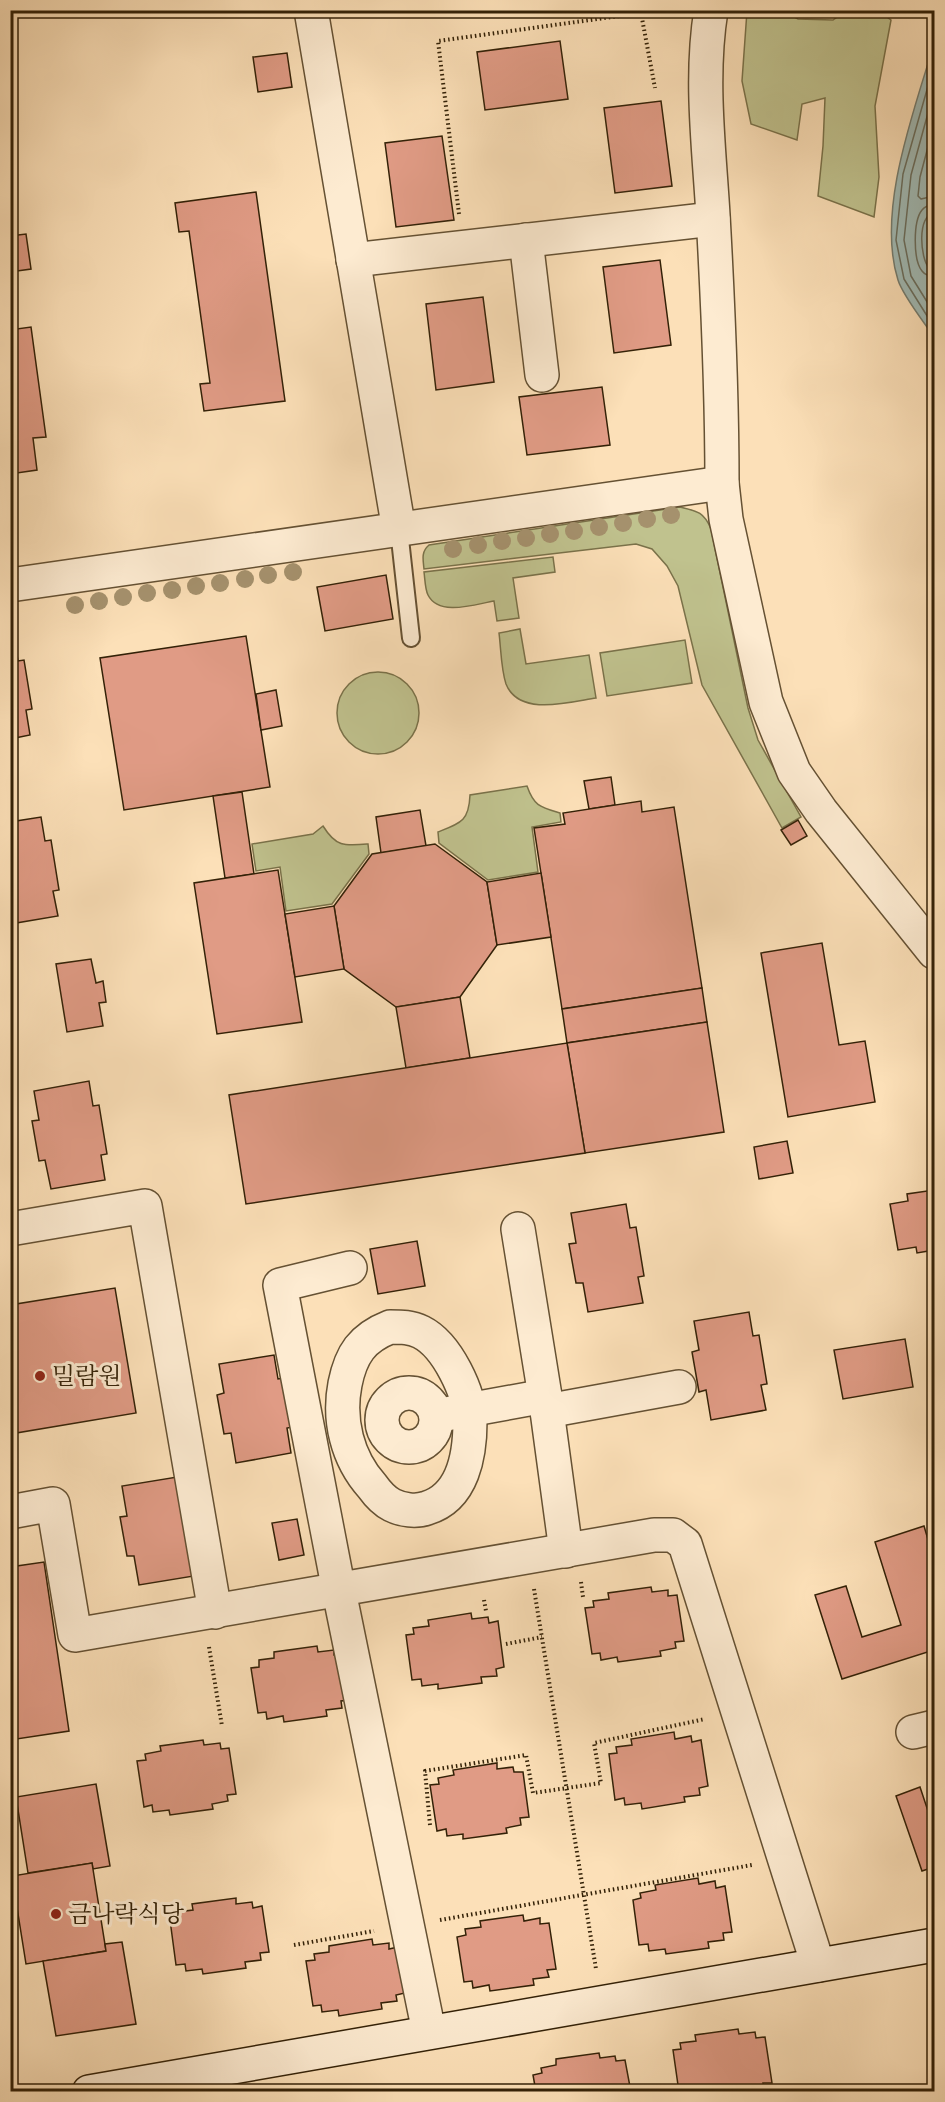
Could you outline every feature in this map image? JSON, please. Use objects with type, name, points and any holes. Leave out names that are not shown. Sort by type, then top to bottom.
[{"type":"street","points":[[311,10],[399,530]]},
{"type":"street","points":[[711,10],[705,91],[713,219],[722,483],[726,519],[766,702],[794,772],[821,811],[934,952]]},
{"type":"street","points":[[353,260],[713,219]]},
{"type":"street","points":[[526,240],[542,375]]},
{"type":"street","points":[[10,585],[722,483]]},
{"type":"street","points":[[10,1229],[146,1206],[209,1613]]},
{"type":"street","points":[[518,1229],[546,1403],[566,1551]]},
{"type":"street","points":[[350,1268],[280,1285],[339,1591],[429,2032]]},
{"type":"street","points":[[390,1327],[407,1327],[423,1333],[436,1344],[460,1380],[469,1410],[470,1437],[466,1460],[452,1493],[439,1504],[423,1509],[406,1510],[391,1504],[364,1478],[353,1457],[345,1432],[342,1401],[353,1359],[362,1344],[375,1333],[390,1327]]},
{"type":"street","points":[[310,1440],[381,1425],[382,1412],[388,1402],[399,1395],[411,1393],[422,1396],[431,1405],[436,1416],[469,1410],[679,1388]]},
{"type":"street","points":[[10,1512],[52,1504],[75,1635],[654,1535],[673,1535],[685,1544],[818,1965]]},
{"type":"street","points":[[89,2091],[934,1945]]},
{"type":"lane","points":[[399,530],[411,638]]},
{"type":"path","points":[[463,247],[438,41],[641,13],[655,88]]},
{"type":"path","points":[[529,1557],[602,2002]]},
{"type":"path","points":[[209,1613],[222,1726]]},
{"type":"path","points":[[506,1644],[542,1637]]},
{"type":"path","points":[[430,1826],[425,1771],[526,1755],[533,1793],[601,1783],[594,1743],[738,1712]]},
{"type":"path","points":[[294,1945],[785,1860]]},
{"type":"green space","points":[[747,11],[783,11],[798,19],[833,20],[846,11],[878,11],[891,20],[875,106],[879,177],[874,217],[818,196],[825,98],[802,104],[797,140],[751,124],[742,81]]},
{"type":"green space","points":[[680,507],[699,513],[706,519],[711,529],[748,708],[758,740],[801,817],[782,828],[702,685],[678,586],[667,566],[652,549],[636,544],[424,569],[424,553],[429,545]]},
{"type":"green space","points":[[553,557],[555,572],[513,578],[519,618],[497,621],[494,601],[458,607],[440,606],[433,602],[426,590],[424,572]]},
{"type":"green space","points":[[520,629],[526,664],[589,655],[596,698],[546,705],[522,701],[513,694],[504,678],[499,633]]},
{"type":"green space","points":[[685,640],[692,683],[607,696],[600,653]]},
{"type":"green space","points":[[378,672],[394,675],[407,684],[416,697],[419,713],[416,729],[407,742],[394,751],[378,754],[362,751],[349,742],[340,729],[337,713],[340,697],[349,684],[362,675]]},
{"type":"green space","points":[[527,786],[535,802],[560,813],[561,822],[532,827],[538,872],[488,880],[439,843],[438,832],[453,826],[466,816],[470,795]]},
{"type":"green space","points":[[323,826],[332,838],[341,844],[368,844],[369,854],[332,904],[286,911],[280,867],[256,871],[252,844],[313,834]]},
{"type":"water","points":[[934,44],[934,207],[928,234],[934,275],[934,337],[909,301],[898,280],[892,253],[892,223],[894,193],[900,161]]},
{"type":"building","points":[[560,41],[568,99],[485,110],[477,52]]},
{"type":"building","points":[[287,53],[292,87],[258,92],[253,57]]},
{"type":"building","points":[[661,101],[672,186],[615,193],[604,108]]},
{"type":"building","points":[[442,136],[454,220],[396,227],[385,143]]},
{"type":"building","points":[[256,192],[285,401],[204,411],[200,384],[210,383],[189,231],[179,232],[175,203]]},
{"type":"building","points":[[26,234],[31,269],[10,272],[10,236]]},
{"type":"building","points":[[660,260],[671,345],[614,353],[603,267]]},
{"type":"building","points":[[10,297],[13,297],[17,329],[31,327],[46,437],[33,438],[37,470],[10,474]]},
{"type":"building","points":[[483,297],[494,382],[436,390],[426,304]]},
{"type":"building","points":[[602,387],[610,445],[527,455],[519,397]]},
{"type":"building","points":[[386,575],[393,619],[325,631],[317,587]]},
{"type":"building","points":[[14,636],[18,661],[24,660],[32,709],[26,710],[30,735],[10,739],[10,637]]},
{"type":"building","points":[[246,636],[270,787],[124,810],[100,658]]},
{"type":"building","points":[[276,690],[282,726],[261,730],[256,694]]},
{"type":"building","points":[[611,777],[615,805],[589,809],[584,781]]},
{"type":"building","points":[[242,792],[254,874],[225,878],[213,796]]},
{"type":"building","points":[[641,801],[642,812],[674,807],[702,988],[562,1009],[534,828],[565,824],[563,813]]},
{"type":"building","points":[[420,810],[426,846],[381,853],[376,817]]},
{"type":"building","points":[[41,817],[45,841],[51,840],[59,890],[53,891],[58,916],[10,924],[10,822]]},
{"type":"building","points":[[798,820],[807,836],[791,845],[781,830]]},
{"type":"building","points":[[435,844],[487,882],[497,945],[460,997],[396,1007],[344,969],[334,906],[372,854]]},
{"type":"building","points":[[278,870],[302,1022],[217,1034],[194,883]]},
{"type":"building","points":[[541,873],[551,937],[497,945],[487,882]]},
{"type":"building","points":[[334,906],[344,969],[295,977],[285,914]]},
{"type":"building","points":[[822,943],[839,1045],[865,1041],[875,1102],[788,1117],[761,953]]},
{"type":"building","points":[[91,959],[96,983],[103,981],[106,1002],[99,1003],[103,1026],[67,1032],[56,964]]},
{"type":"building","points":[[702,988],[707,1022],[567,1043],[562,1009]]},
{"type":"building","points":[[460,997],[470,1058],[406,1068],[396,1007]]},
{"type":"building","points":[[707,1022],[724,1132],[585,1153],[567,1043]]},
{"type":"building","points":[[567,1043],[585,1153],[246,1204],[229,1095]]},
{"type":"building","points":[[89,1081],[93,1106],[99,1105],[107,1154],[101,1155],[105,1180],[51,1189],[45,1160],[39,1161],[32,1121],[39,1120],[34,1091]]},
{"type":"building","points":[[787,1141],[793,1173],[759,1179],[754,1147]]},
{"type":"building","points":[[934,1190],[934,1250],[917,1253],[916,1247],[898,1250],[890,1204],[908,1201],[907,1194]]},
{"type":"building","points":[[626,1204],[630,1228],[636,1227],[644,1276],[638,1277],[643,1303],[588,1312],[583,1283],[576,1283],[569,1244],[576,1243],[571,1213]]},
{"type":"building","points":[[417,1241],[425,1286],[378,1294],[370,1249]]},
{"type":"building","points":[[115,1288],[136,1413],[10,1434],[10,1305]]},
{"type":"building","points":[[749,1312],[753,1336],[759,1335],[767,1384],[761,1385],[766,1410],[711,1420],[706,1390],[699,1392],[692,1352],[699,1350],[694,1321]]},
{"type":"building","points":[[905,1339],[913,1387],[843,1399],[834,1350]]},
{"type":"building","points":[[274,1355],[278,1379],[284,1378],[293,1427],[287,1428],[291,1453],[236,1463],[231,1433],[224,1434],[217,1395],[224,1393],[219,1364]]},
{"type":"building","points":[[177,1477],[194,1576],[139,1585],[134,1556],[127,1556],[120,1517],[127,1516],[122,1486]]},
{"type":"building","points":[[297,1519],[304,1555],[279,1560],[272,1523]]},
{"type":"building","points":[[924,1526],[934,1560],[934,1650],[842,1679],[815,1595],[846,1586],[862,1637],[901,1625],[875,1542]]},
{"type":"building","points":[[44,1562],[69,1731],[10,1740],[10,1567]]},
{"type":"building","points":[[651,1587],[652,1592],[668,1590],[668,1596],[677,1595],[684,1641],[675,1642],[676,1648],[660,1651],[661,1656],[618,1662],[617,1657],[601,1660],[600,1653],[592,1654],[585,1608],[594,1607],[593,1601],[609,1599],[608,1593]]},
{"type":"building","points":[[471,1613],[472,1619],[488,1617],[489,1623],[498,1621],[504,1667],[496,1669],[497,1676],[481,1677],[482,1683],[438,1689],[438,1684],[422,1686],[421,1679],[412,1680],[406,1635],[414,1634],[413,1628],[429,1626],[428,1620]]},
{"type":"building","points":[[317,1646],[318,1652],[334,1650],[334,1655],[343,1654],[350,1700],[341,1701],[342,1708],[326,1710],[327,1716],[284,1722],[283,1716],[267,1719],[266,1712],[258,1713],[251,1668],[259,1667],[259,1660],[274,1658],[274,1652]]},
{"type":"building","points":[[674,1732],[675,1739],[691,1736],[692,1742],[701,1740],[708,1786],[699,1788],[700,1795],[684,1797],[685,1802],[642,1809],[641,1803],[625,1805],[624,1798],[615,1800],[609,1754],[617,1753],[616,1747],[632,1745],[631,1739]]},
{"type":"building","points":[[203,1740],[204,1745],[220,1743],[221,1749],[229,1748],[236,1794],[227,1795],[228,1801],[212,1804],[213,1809],[170,1815],[169,1810],[153,1812],[152,1805],[144,1807],[137,1761],[146,1760],[145,1754],[161,1751],[160,1746]]},
{"type":"building","points":[[497,1763],[497,1769],[513,1767],[514,1772],[523,1772],[529,1817],[520,1818],[521,1825],[506,1828],[507,1833],[463,1839],[463,1834],[447,1836],[446,1829],[437,1831],[430,1785],[439,1784],[438,1778],[454,1775],[453,1770]]},
{"type":"building","points":[[96,1784],[110,1866],[93,1869],[92,1863],[28,1873],[16,1797]]},
{"type":"building","points":[[920,1787],[934,1829],[934,1867],[922,1871],[896,1796]]},
{"type":"building","points":[[92,1863],[106,1951],[26,1964],[12,1876]]},
{"type":"building","points":[[698,1878],[699,1884],[715,1881],[716,1888],[725,1886],[732,1932],[723,1933],[724,1940],[708,1942],[709,1948],[666,1954],[665,1949],[649,1951],[648,1944],[639,1945],[633,1900],[641,1898],[640,1893],[656,1890],[655,1885]]},
{"type":"building","points":[[236,1898],[236,1904],[252,1902],[253,1908],[262,1906],[269,1952],[260,1953],[261,1960],[245,1962],[246,1968],[203,1974],[202,1969],[186,1971],[185,1964],[176,1965],[170,1920],[178,1919],[177,1912],[193,1910],[192,1904]]},
{"type":"building","points":[[523,1915],[524,1921],[540,1918],[540,1924],[549,1923],[556,1969],[547,1970],[549,1977],[533,1979],[534,1985],[490,1991],[489,1985],[473,1988],[472,1981],[464,1982],[457,1937],[466,1935],[465,1929],[481,1927],[480,1921]]},
{"type":"building","points":[[372,1939],[373,1945],[389,1943],[389,1949],[398,1947],[405,1993],[396,1995],[397,2001],[381,2003],[382,2009],[339,2016],[338,2010],[322,2012],[321,2005],[313,2006],[306,1961],[315,1960],[314,1954],[329,1952],[329,1946]]},
{"type":"building","points":[[122,1942],[136,2024],[56,2036],[43,1961],[106,1951],[105,1944]]},
{"type":"building","points":[[738,2029],[739,2034],[755,2032],[756,2038],[765,2037],[772,2083],[763,2083],[764,2090],[757,2092],[679,2092],[673,2050],[681,2049],[680,2043],[696,2041],[695,2035]]},
{"type":"building","points":[[599,2053],[600,2058],[615,2056],[616,2061],[625,2060],[631,2092],[536,2092],[533,2075],[542,2073],[541,2068],[556,2065],[556,2059]]},
{"type":"place","name":"밀람원","points":[[40,1376]]},
{"type":"place","name":"금나락식당","points":[[56,1914]]}]
